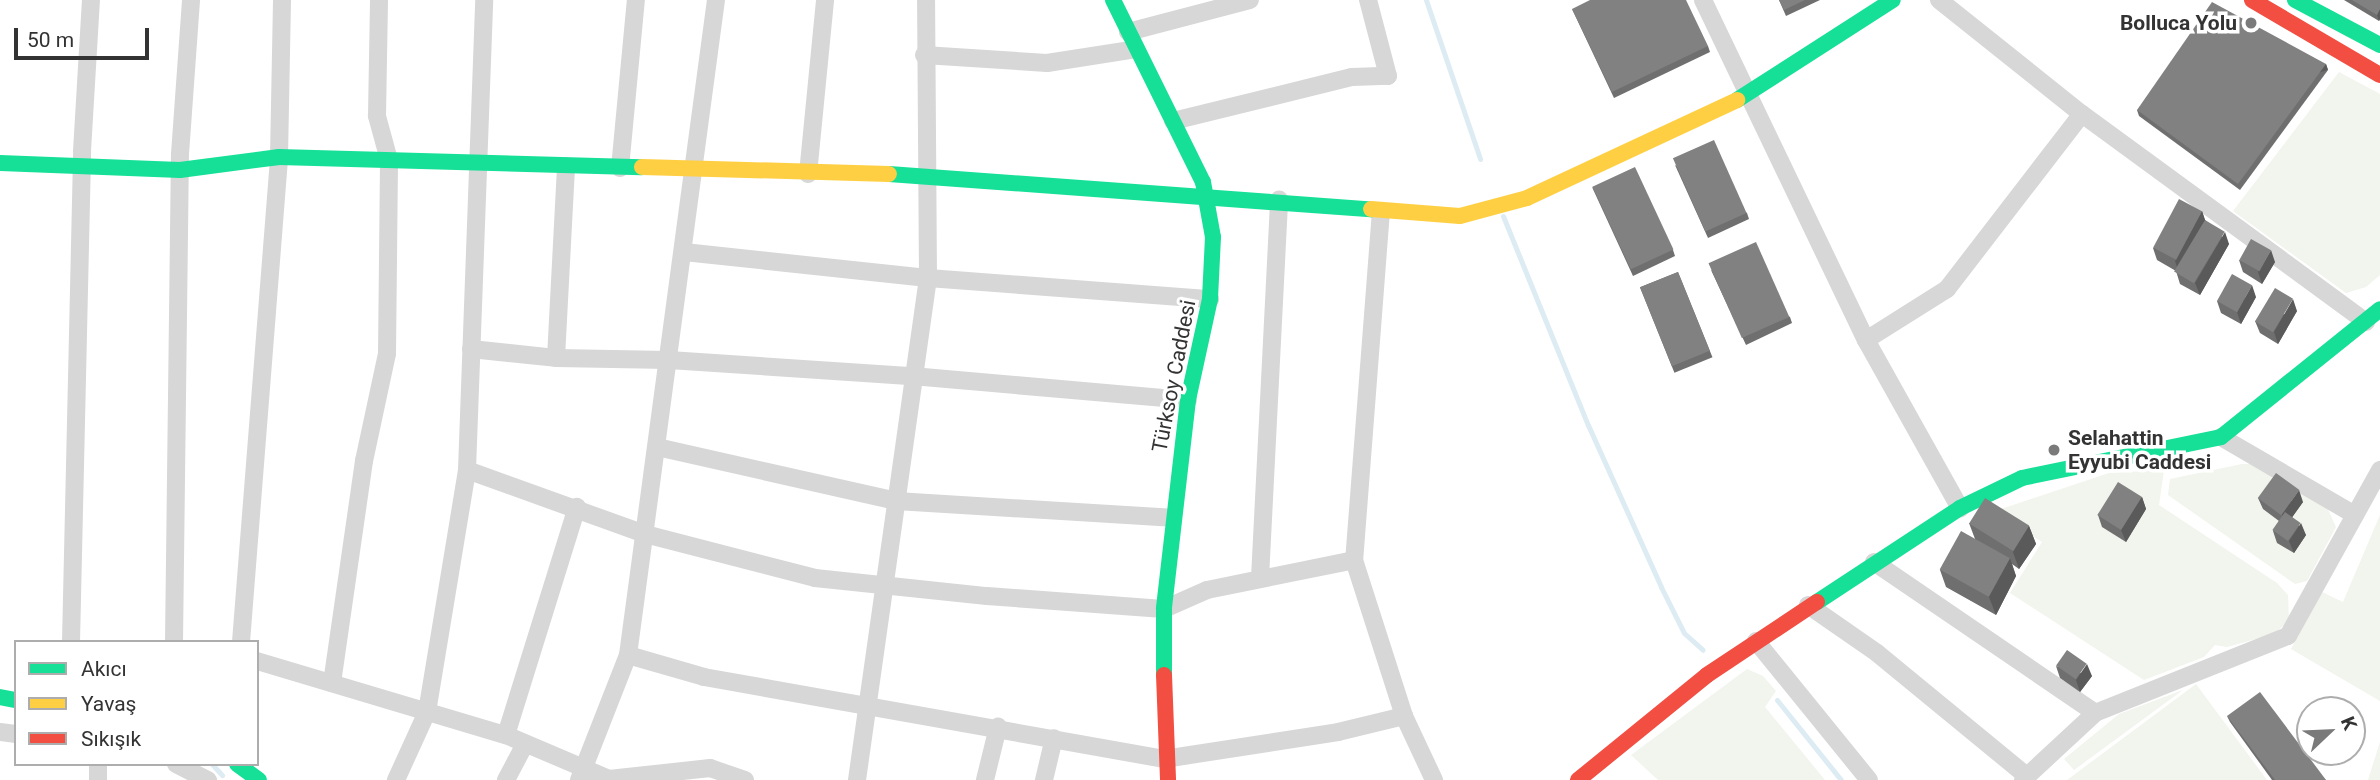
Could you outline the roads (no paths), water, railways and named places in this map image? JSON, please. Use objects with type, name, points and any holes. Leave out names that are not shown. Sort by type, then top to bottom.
[{"type":"street","points":[[71,640],[82,167],[91,0]]},
{"type":"street","points":[[174,640],[180,170],[191,0]]},
{"type":"street","points":[[241,640],[279,157],[282,0]]},
{"type":"street","points":[[332,683],[364,461],[387,354],[389,160],[377,116],[379,0]]},
{"type":"street","points":[[396,780],[427,712],[467,470],[484,0]]},
{"type":"street","points":[[620,168],[636,0]]},
{"type":"street","points":[[581,776],[628,654],[696,170],[716,0]]},
{"type":"street","points":[[808,174],[825,0]]},
{"type":"street","points":[[857,780],[886,585],[912,376],[928,278],[930,175],[924,55],[926,0]]},
{"type":"street","name":"Türksoy Caddesi","points":[[1113,0],[1173,121],[1205,194],[1213,237],[1210,299],[1188,400],[1171,518],[1164,609],[1164,759],[1168,780]]},
{"type":"street","points":[[924,55],[1047,63],[1132,41],[1250,0]]},
{"type":"street","points":[[1173,121],[1352,77],[1388,76],[1368,0]]},
{"type":"street","points":[[1703,0],[1866,341],[1960,508]]},
{"type":"street","points":[[0,163],[180,170],[279,157],[808,174],[930,175],[1279,199],[1381,211],[1460,216],[1527,198],[1750,94],[1893,0]]},
{"type":"street","points":[[1939,0],[2082,114],[2366,322]]},
{"type":"street","points":[[2252,0],[2380,75]]},
{"type":"street","points":[[2295,0],[2380,45]]},
{"type":"street","points":[[1866,341],[1947,289],[2082,114]]},
{"type":"street","points":[[556,358],[566,166]]},
{"type":"street","points":[[1260,578],[1279,199]]},
{"type":"street","points":[[1381,211],[1354,560],[1404,716],[1434,780]]},
{"type":"street","points":[[684,252],[928,278],[1210,299]]},
{"type":"street","points":[[1578,780],[1707,675],[1756,640],[1960,508],[2022,478],[2221,438],[2380,309]]},
{"type":"street","points":[[471,349],[556,358],[669,360],[912,376],[1188,400]]},
{"type":"street","points":[[2221,438],[2355,516]]},
{"type":"street","points":[[657,447],[896,502],[1171,518]]},
{"type":"street","points":[[467,470],[577,507],[645,534],[815,578],[1164,609],[1207,590],[1354,560]]},
{"type":"street","points":[[1808,605],[1877,653],[2025,778],[2095,713],[2288,636],[2380,470]]},
{"type":"street","points":[[506,735],[577,507]]},
{"type":"street","points":[[1874,562],[2095,713]]},
{"type":"street","points":[[1756,640],[1869,780]]},
{"type":"street","points":[[628,654],[704,677],[869,703],[1164,759],[1338,732],[1404,716]]},
{"type":"street","points":[[259,662],[506,735],[581,776],[609,779],[693,776],[710,768],[745,780]]},
{"type":"street","points":[[985,780],[998,727]]},
{"type":"street","points":[[1044,780],[1054,738]]},
{"type":"street","points":[[506,780],[526,744]]},
{"type":"street","points":[[180,766],[208,780]]},
{"type":"waterway","points":[[1426,0],[1480,159]]},
{"type":"waterway","points":[[1503,216],[1588,425],[1661,587],[1684,633],[1703,650]]},
{"type":"waterway","points":[[1777,700],[1841,780]]},
{"type":"waterway","points":[[214,766],[222,775]]},
{"type":"place","name":"Bolluca Yolu","points":[[2251,23]]},
{"type":"place","name":"Selahattin Eyyubi Caddesi","points":[[2054,450]]}]
